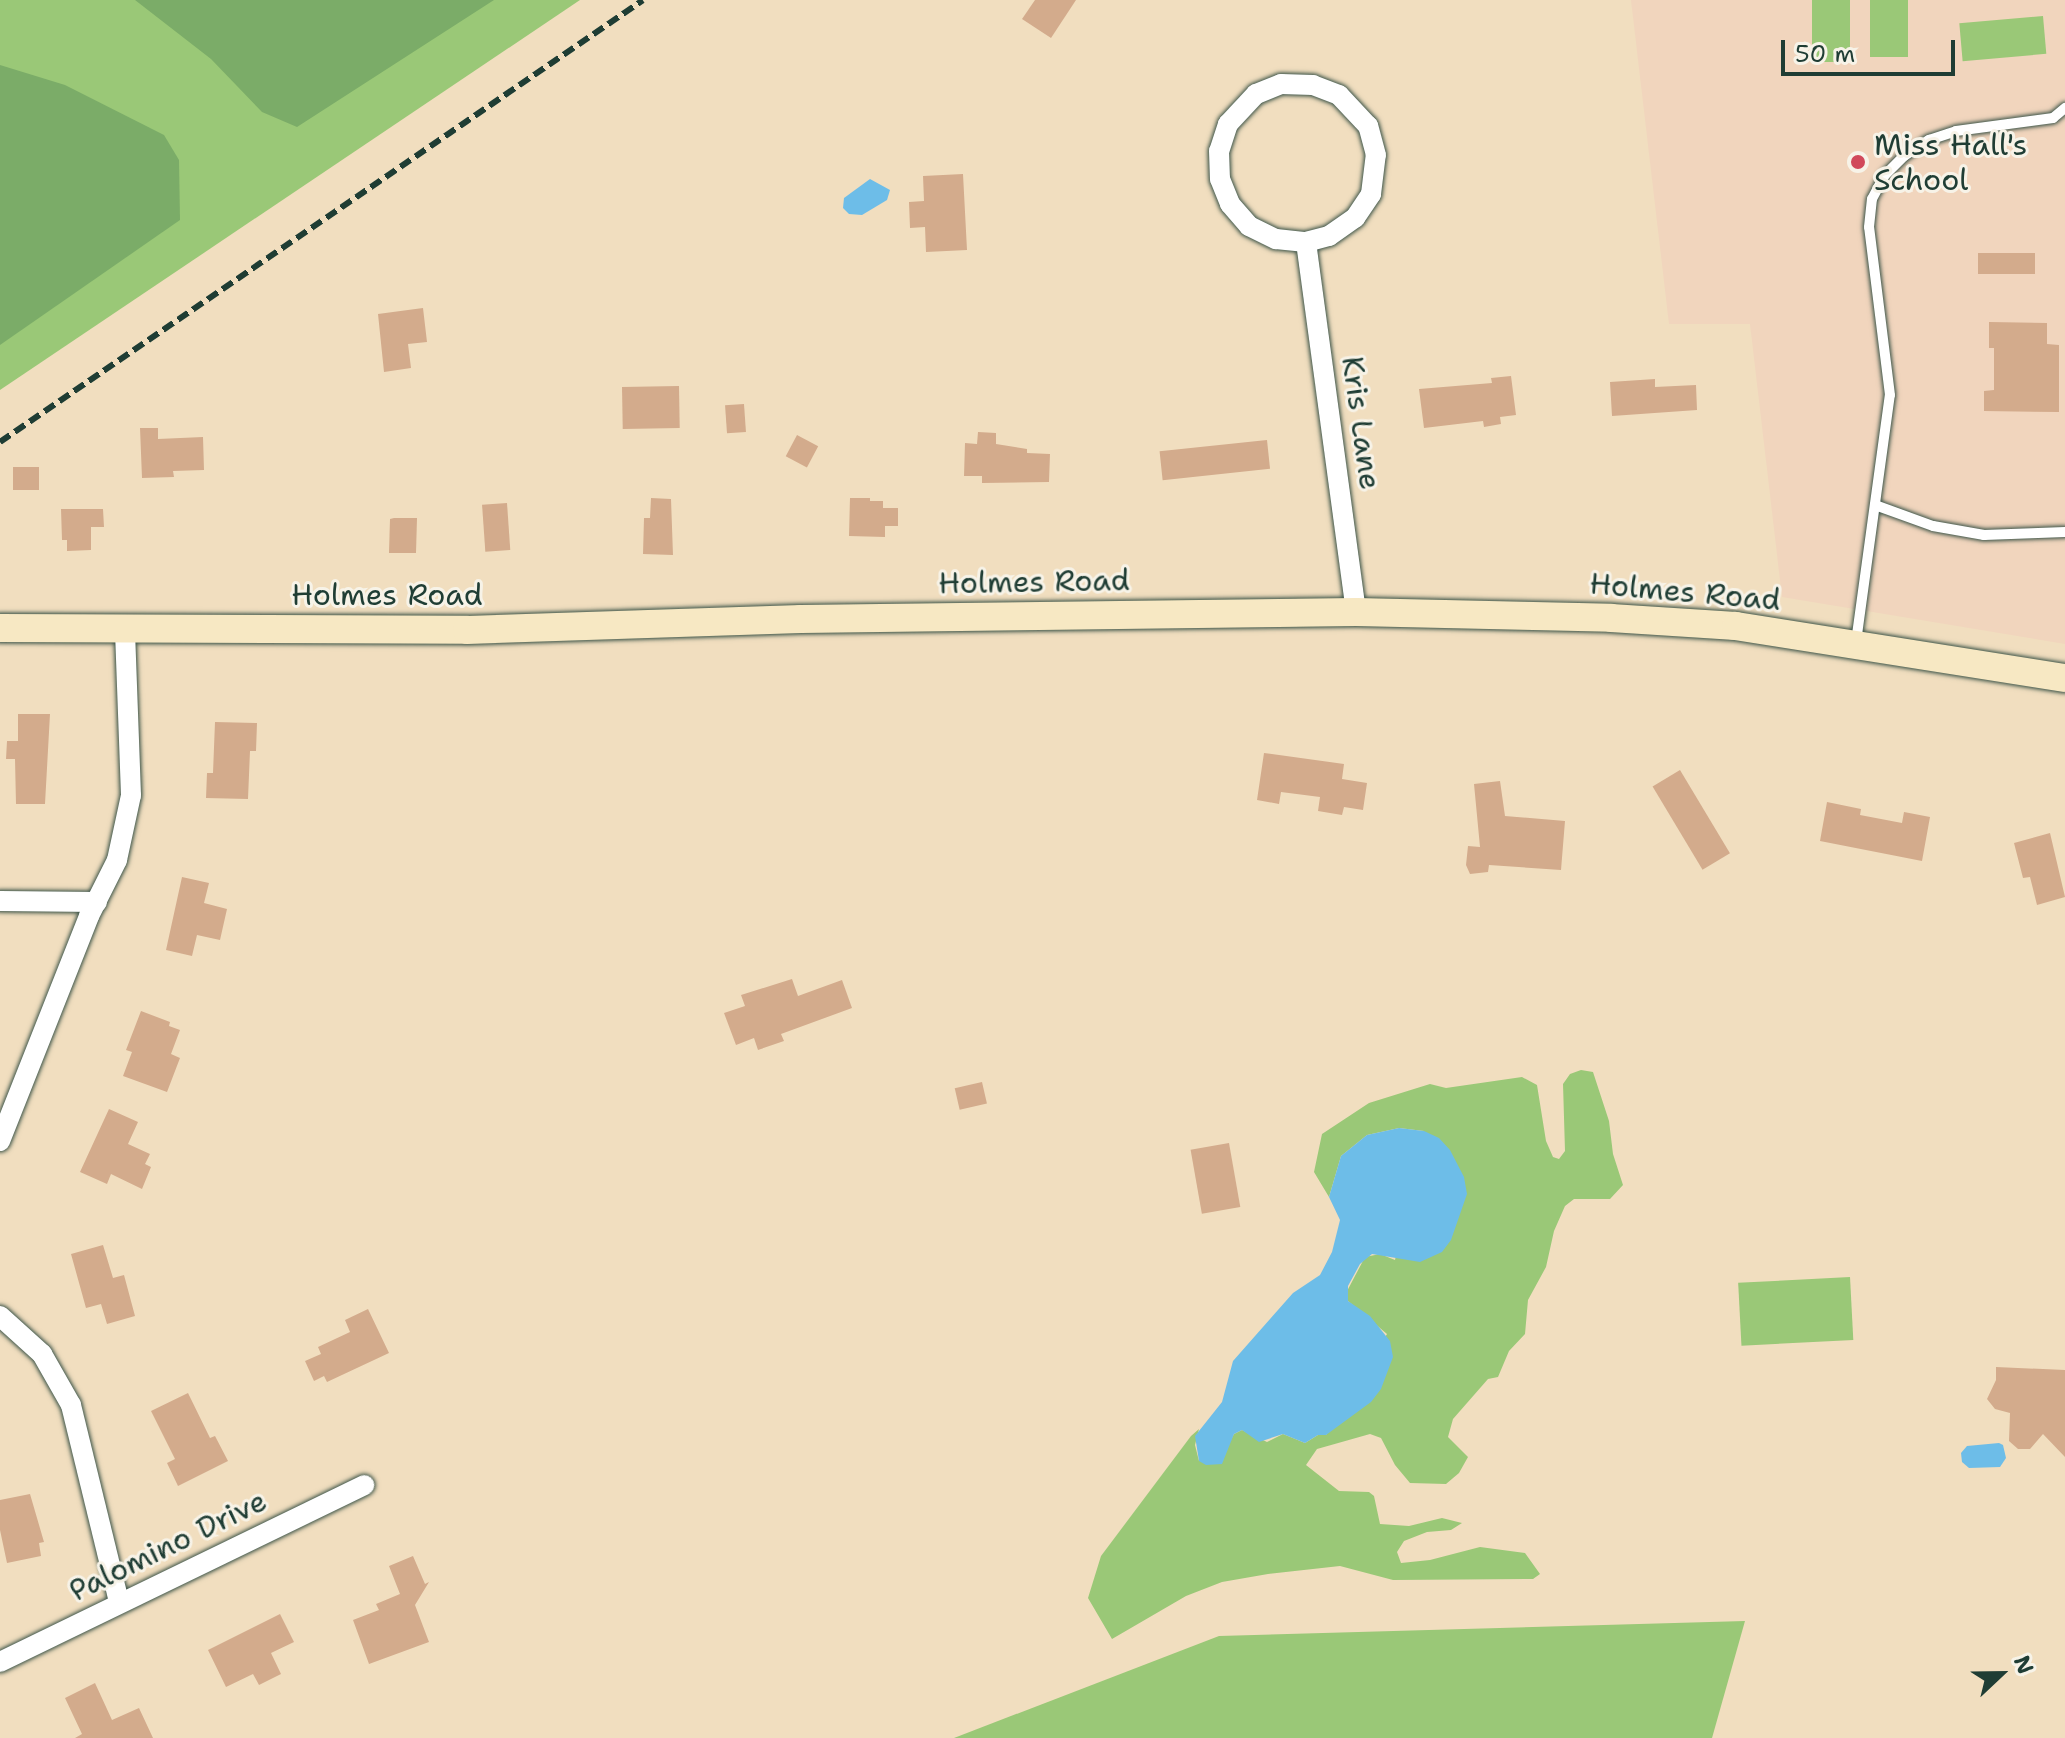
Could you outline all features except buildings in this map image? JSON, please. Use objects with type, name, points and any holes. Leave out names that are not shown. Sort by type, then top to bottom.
[{"type":"street","points":[[1281,84],[1313,85],[1339,95],[1368,126],[1376,155],[1371,194],[1355,218],[1329,236],[1306,242],[1276,239],[1249,226],[1230,204],[1220,179],[1219,151],[1228,124],[1245,102],[1281,84]]},
{"type":"street","name":"Kris Lane","points":[[1306,242],[1356,612]]},
{"type":"street","name":"Holmes Road","points":[[0,628],[467,630],[801,619],[1356,612],[1698,622],[2065,678]]},
{"type":"street","points":[[0,1141],[117,860],[131,795],[125,628]]},
{"type":"street","points":[[0,901],[97,902]]},
{"type":"street","points":[[0,1316],[42,1354],[67,1397],[81,1438],[119,1602]]},
{"type":"street","name":"Palomino Drive","points":[[0,1662],[364,1485]]},
{"type":"lane","points":[[1856,644],[1890,395],[1869,227],[1872,199],[1885,175],[1904,156],[1929,140],[1956,131],[2053,118],[2065,108]]},
{"type":"lane","points":[[1875,505],[1933,526],[1984,535],[2065,532]]},
{"type":"shaded area","name":"Miss Hall's School","points":[[1631,0],[2065,0],[2065,644],[1782,597],[1750,324],[1669,324]]},
{"type":"green space","points":[[0,0],[580,0],[0,390]]},
{"type":"green space","points":[[135,0],[494,0],[297,127],[262,112],[211,59]]},
{"type":"green space","points":[[1812,0],[1850,0],[1850,62],[1812,62]]},
{"type":"green space","points":[[1870,0],[1908,0],[1908,57],[1870,57]]},
{"type":"green space","points":[[2043,16],[2046,54],[1963,61],[1959,23]]},
{"type":"green space","points":[[0,65],[65,85],[164,135],[179,160],[180,220],[0,345]]},
{"type":"green space","points":[[1581,1070],[1593,1072],[1609,1121],[1613,1154],[1623,1185],[1610,1199],[1574,1199],[1565,1206],[1554,1231],[1546,1267],[1528,1300],[1525,1334],[1509,1351],[1498,1377],[1488,1379],[1453,1419],[1448,1437],[1468,1457],[1459,1473],[1446,1484],[1410,1483],[1395,1465],[1381,1438],[1370,1434],[1317,1449],[1306,1465],[1339,1491],[1369,1492],[1374,1496],[1380,1524],[1409,1526],[1442,1518],[1462,1523],[1451,1530],[1427,1532],[1404,1541],[1397,1552],[1401,1563],[1430,1560],[1480,1547],[1525,1553],[1540,1574],[1533,1579],[1393,1580],[1340,1566],[1268,1574],[1222,1582],[1186,1596],[1112,1639],[1088,1598],[1101,1556],[1191,1436],[1199,1429],[1195,1445],[1199,1461],[1226,1449],[1234,1434],[1242,1430],[1267,1442],[1283,1434],[1305,1443],[1318,1435],[1326,1435],[1387,1334],[1348,1301],[1346,1293],[1365,1257],[1380,1254],[1395,1260],[1424,1131],[1399,1128],[1367,1135],[1341,1156],[1329,1197],[1314,1172],[1322,1134],[1369,1103],[1430,1084],[1446,1088],[1522,1077],[1537,1085],[1546,1141],[1553,1157],[1559,1159],[1565,1151],[1563,1084],[1570,1074]]},
{"type":"green space","points":[[1850,1277],[1853,1340],[1741,1346],[1738,1283]]},
{"type":"green space","points":[[1745,1621],[1712,1738],[954,1738],[1219,1636]]},
{"type":"water","points":[[870,179],[890,190],[887,200],[862,215],[849,214],[843,208],[844,198]]},
{"type":"water","points":[[1399,1128],[1424,1131],[1439,1138],[1450,1150],[1464,1177],[1467,1194],[1451,1240],[1442,1252],[1420,1262],[1372,1254],[1360,1264],[1348,1286],[1348,1301],[1370,1316],[1390,1341],[1393,1357],[1381,1389],[1371,1402],[1326,1435],[1318,1435],[1305,1443],[1283,1434],[1259,1442],[1242,1430],[1234,1434],[1222,1464],[1206,1465],[1199,1461],[1195,1436],[1222,1402],[1233,1361],[1293,1293],[1320,1275],[1332,1252],[1340,1220],[1329,1197],[1341,1156],[1367,1135]]},
{"type":"water","points":[[2003,1445],[2006,1458],[2000,1467],[1969,1468],[1962,1462],[1961,1453],[1967,1446]]},
{"type":"railway","points":[[0,442],[643,0]]},
{"type":"place","name":"Miss Hall's School","points":[[1858,162]]}]
